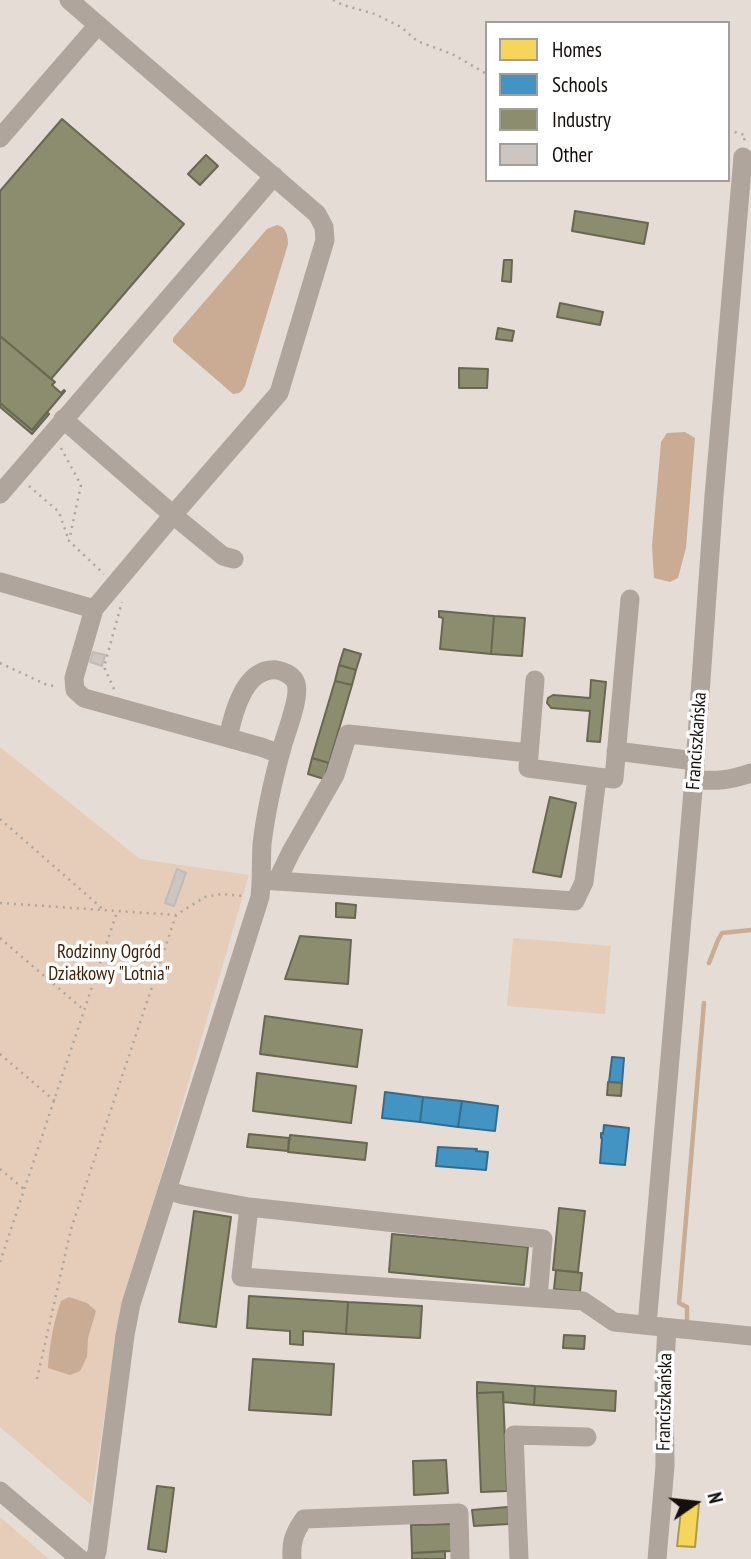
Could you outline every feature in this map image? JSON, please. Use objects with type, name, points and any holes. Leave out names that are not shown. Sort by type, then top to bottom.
[{"type":"street","points":[[69,0],[317,214],[324,227],[325,240],[279,393],[94,609],[74,678],[75,690],[84,698],[280,754]]},
{"type":"street","points":[[0,138],[98,25]]},
{"type":"street","name":"Franciszkańska","points":[[647,1325],[695,770],[714,496],[743,158]]},
{"type":"street","points":[[0,494],[274,176]]},
{"type":"street","points":[[58,426],[223,556],[234,559]]},
{"type":"street","points":[[0,582],[94,609]]},
{"type":"street","points":[[535,680],[528,768],[614,779],[630,599]]},
{"type":"street","points":[[228,738],[242,693],[253,679],[264,672],[277,670],[287,674],[295,682],[297,693],[266,814],[262,848],[270,880]]},
{"type":"street","points":[[94,1559],[131,1304],[260,897],[291,852],[335,775],[348,734],[529,752]]},
{"type":"street","points":[[617,751],[695,770],[713,782],[751,773]]},
{"type":"street","points":[[270,880],[575,901],[584,882],[597,777]]},
{"type":"street","points":[[167,1190],[249,1207],[542,1239],[538,1298]]},
{"type":"street","points":[[249,1207],[241,1277],[583,1301],[614,1322],[751,1336]]},
{"type":"street","name":"Franciszkańska","points":[[657,1559],[665,1465],[664,1380],[667,1328]]},
{"type":"street","points":[[519,1559],[514,1435],[587,1437]]},
{"type":"street","points":[[0,1491],[80,1559]]},
{"type":"street","points":[[292,1559],[295,1531],[304,1519],[459,1513],[460,1559]]},
{"type":"path","points":[[333,0],[384,18],[401,27],[417,41],[452,54],[485,73]]},
{"type":"path","points":[[58,426],[81,485],[69,541]]},
{"type":"path","points":[[19,472],[30,487],[58,512],[69,541],[125,593],[104,667],[122,708]]},
{"type":"path","points":[[0,663],[45,684],[75,690]]},
{"type":"path","points":[[0,819],[105,911]]},
{"type":"path","points":[[0,903],[176,915],[205,897],[222,894],[243,896]]},
{"type":"path","points":[[0,1262],[117,912]]},
{"type":"path","points":[[37,1379],[71,1229],[176,915]]},
{"type":"path","points":[[0,938],[84,1010]]},
{"type":"path","points":[[0,1054],[55,1101]]},
{"type":"path","points":[[0,1169],[24,1189]]},
{"type":"green space","name":"Rodzinny Ogród Działkowy \"Lotnia\"","points":[[0,747],[140,859],[249,875],[119,1320],[91,1505],[0,1427]]},
{"type":"green space","points":[[513,938],[611,946],[605,1014],[507,1006]]},
{"type":"green space","points":[[0,1517],[49,1559],[0,1559]]},
{"type":"shaded area","points":[[277,225],[286,232],[288,244],[245,386],[241,392],[233,394],[173,342],[173,338],[267,229]]},
{"type":"shaded area","points":[[685,432],[695,438],[686,548],[678,578],[670,582],[654,578],[652,546],[661,442],[667,433]]},
{"type":"shaded area","points":[[69,1297],[87,1303],[96,1311],[88,1338],[87,1357],[80,1371],[70,1375],[48,1368],[58,1308],[61,1301]]},
{"type":"building: Homes","points":[[682,1502],[699,1504],[695,1547],[677,1546]]},
{"type":"building: Schools","points":[[612,1057],[624,1058],[622,1083],[609,1082]]},
{"type":"building: Schools","points":[[385,1092],[423,1097],[420,1122],[382,1118]]},
{"type":"building: Schools","points":[[423,1097],[462,1101],[458,1127],[420,1122]]},
{"type":"building: Schools","points":[[462,1101],[498,1106],[495,1131],[458,1127]]},
{"type":"building: Schools","points":[[604,1125],[629,1128],[625,1165],[600,1163],[601,1133],[603,1134]]},
{"type":"building: Schools","points":[[438,1147],[488,1152],[486,1170],[436,1166]]},
{"type":"building: Industry","points":[[62,119],[184,224],[51,379],[0,336],[0,191]]},
{"type":"building: Industry","points":[[206,155],[218,166],[200,185],[188,174]]},
{"type":"building: Industry","points":[[575,211],[648,223],[644,244],[572,231]]},
{"type":"building: Industry","points":[[504,260],[512,260],[511,282],[502,281]]},
{"type":"building: Industry","points":[[560,303],[603,312],[600,325],[557,317]]},
{"type":"building: Industry","points":[[498,328],[514,331],[512,341],[496,339]]},
{"type":"building: Industry","points":[[0,336],[55,382],[52,385],[61,393],[65,391],[32,430],[0,403]]},
{"type":"building: Industry","points":[[459,368],[488,369],[487,388],[459,388]]},
{"type":"building: Industry","points":[[0,403],[32,430],[47,412],[49,414],[32,434],[0,407]]},
{"type":"building: Industry","points":[[439,611],[494,616],[491,654],[440,649],[443,618],[439,617]]},
{"type":"building: Industry","points":[[494,616],[525,618],[522,656],[491,654]]},
{"type":"building: Industry","points":[[344,649],[361,654],[356,670],[339,665]]},
{"type":"building: Industry","points":[[339,665],[356,670],[352,685],[335,681]]},
{"type":"building: Industry","points":[[591,680],[606,682],[600,742],[587,741],[590,711],[551,708],[547,703],[548,698],[553,695],[590,698]]},
{"type":"building: Industry","points":[[335,681],[352,685],[329,763],[312,758]]},
{"type":"building: Industry","points":[[312,758],[329,763],[324,779],[308,774]]},
{"type":"building: Industry","points":[[550,797],[576,803],[561,877],[533,872]]},
{"type":"building: Industry","points":[[336,903],[356,905],[355,918],[336,917]]},
{"type":"building: Industry","points":[[300,936],[351,940],[348,984],[285,979]]},
{"type":"building: Industry","points":[[265,1016],[362,1030],[357,1067],[260,1054]]},
{"type":"building: Industry","points":[[257,1073],[356,1086],[351,1123],[253,1111]]},
{"type":"building: Industry","points":[[608,1082],[622,1083],[621,1096],[607,1095]]},
{"type":"building: Industry","points":[[249,1134],[289,1138],[288,1151],[247,1147]]},
{"type":"building: Industry","points":[[290,1135],[367,1143],[365,1160],[288,1152]]},
{"type":"building: Industry","points":[[559,1208],[585,1211],[578,1272],[553,1270]]},
{"type":"building: Industry","points":[[194,1211],[231,1217],[216,1327],[179,1322]]},
{"type":"building: Industry","points":[[392,1234],[528,1247],[524,1285],[389,1272]]},
{"type":"building: Industry","points":[[556,1270],[582,1273],[580,1292],[554,1289]]},
{"type":"building: Industry","points":[[249,1296],[348,1302],[346,1334],[303,1331],[303,1345],[290,1344],[290,1331],[247,1328]]},
{"type":"building: Industry","points":[[348,1302],[422,1306],[420,1338],[346,1334]]},
{"type":"building: Industry","points":[[564,1335],[585,1336],[584,1349],[563,1348]]},
{"type":"building: Industry","points":[[253,1359],[334,1364],[331,1415],[249,1410]]},
{"type":"building: Industry","points":[[477,1382],[535,1386],[534,1405],[503,1402],[503,1392],[477,1393]]},
{"type":"building: Industry","points":[[535,1386],[616,1391],[615,1411],[534,1405]]},
{"type":"building: Industry","points":[[503,1392],[507,1491],[481,1492],[477,1393]]},
{"type":"building: Industry","points":[[446,1460],[448,1493],[414,1495],[413,1461]]},
{"type":"building: Industry","points":[[157,1486],[174,1488],[166,1552],[148,1549]]},
{"type":"building: Industry","points":[[508,1507],[509,1524],[474,1526],[472,1510]]},
{"type":"building: Industry","points":[[452,1524],[452,1551],[412,1553],[411,1525]]},
{"type":"building: Industry","points":[[445,1551],[445,1559],[412,1559],[412,1553]]},
{"type":"building: Other","points":[[93,652],[105,655],[102,666],[90,662]]},
{"type":"building: Other","points":[[177,869],[186,873],[174,906],[165,903]]},
{"type":"waterway","points":[[709,963],[722,933],[751,930]]},
{"type":"waterway","points":[[687,1322],[687,1307],[679,1303],[704,1003]]}]
